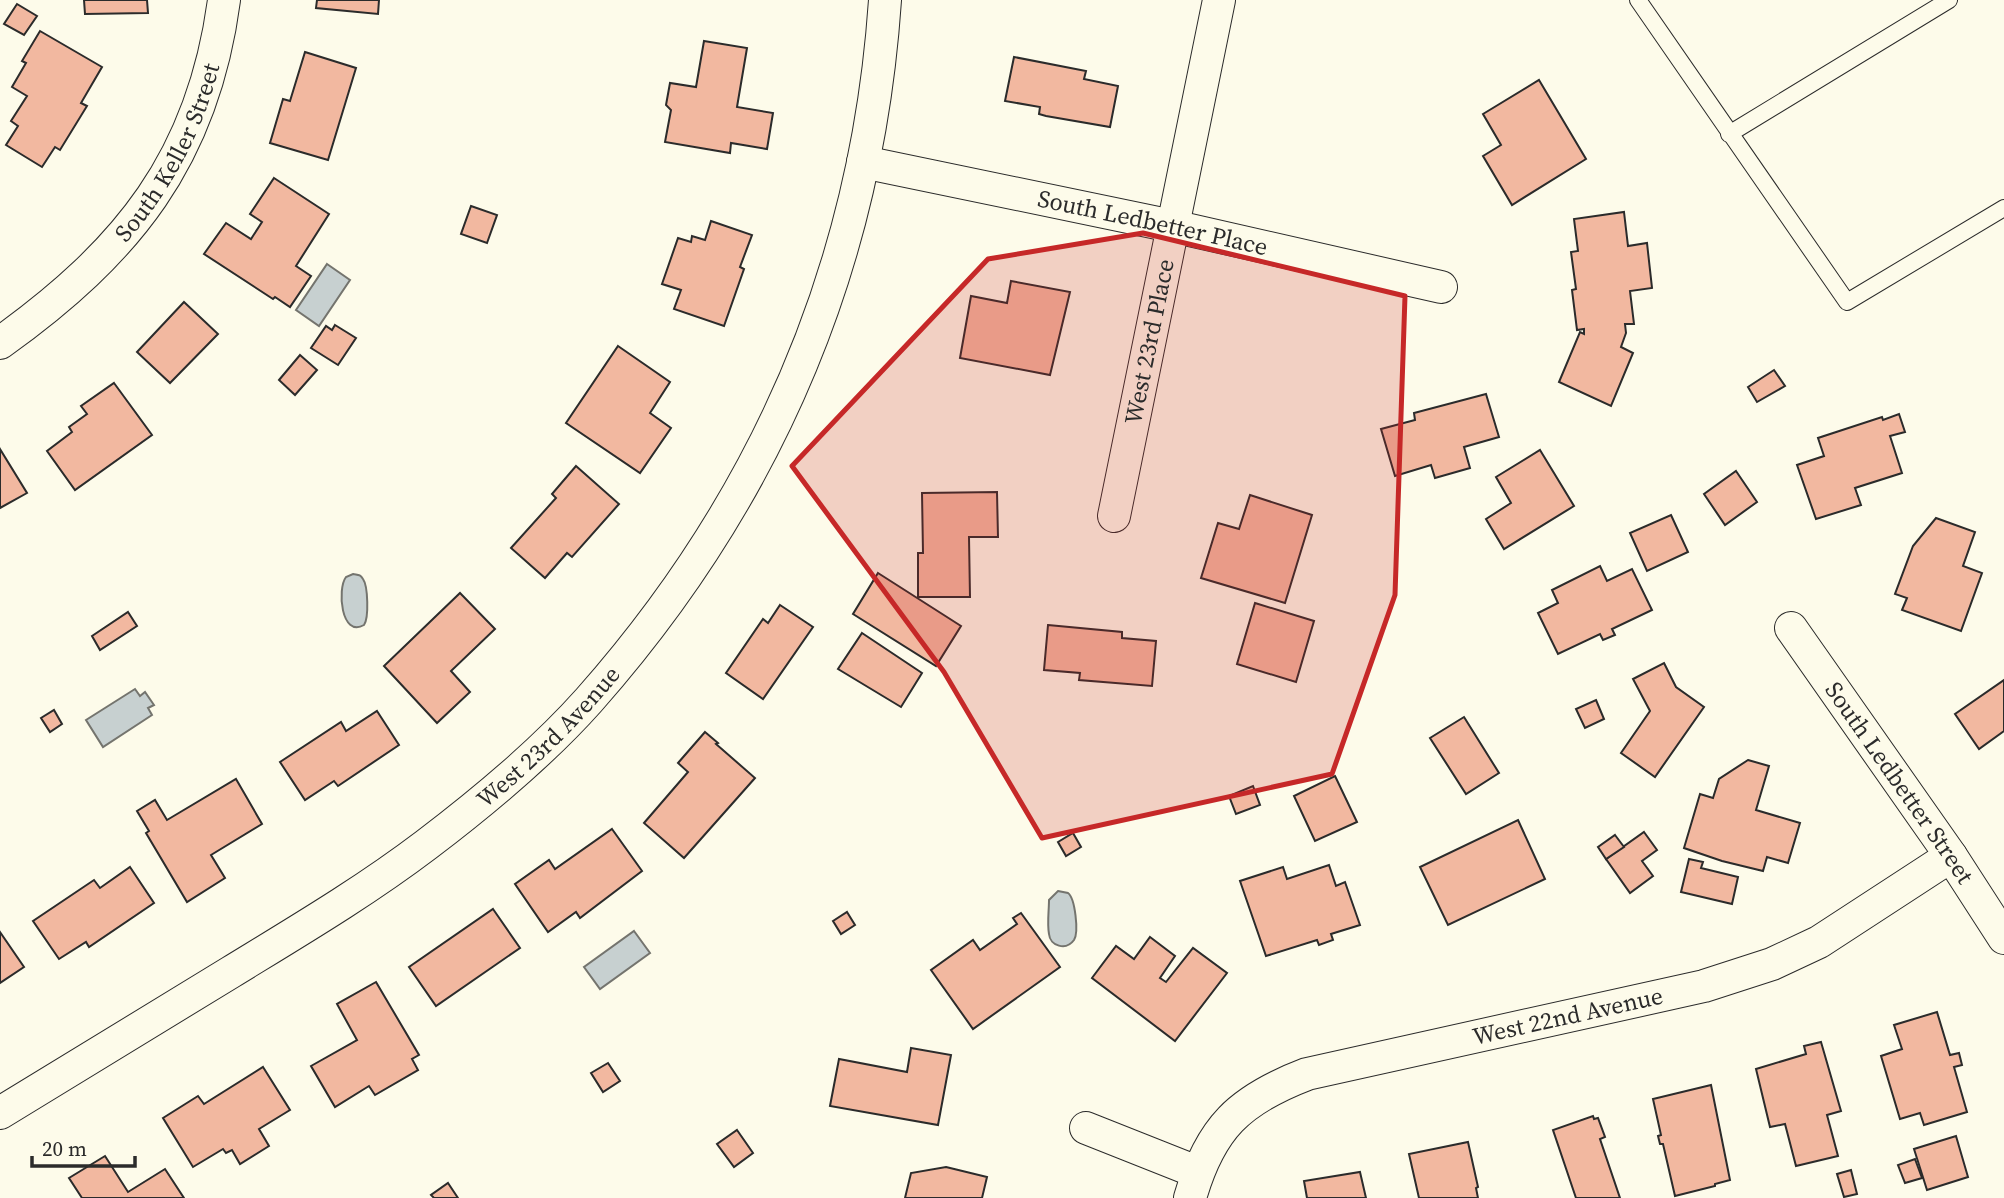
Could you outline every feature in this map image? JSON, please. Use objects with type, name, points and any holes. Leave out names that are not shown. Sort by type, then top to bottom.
[{"type":"street","name":"South Keller Street","points":[[0,344],[75,285],[140,216],[170,170],[194,122],[209,75],[224,0]]},
{"type":"street","points":[[863,162],[874,104],[885,0]]},
{"type":"street","name":"West 23rd Place","points":[[1114,516],[1219,0]]},
{"type":"street","name":"South Ledbetter Place","points":[[863,162],[1172,226],[1441,287]]},
{"type":"street","name":"West 23rd Avenue","points":[[0,1113],[353,898],[472,808],[534,756],[588,702],[688,573],[733,505],[765,446],[799,373],[822,310],[844,242],[863,162]]},
{"type":"street","name":"South Ledbetter Street","points":[[1791,628],[1951,856],[2004,938]]},
{"type":"street","name":"West 22nd Avenue","points":[[1193,1185],[1207,1148],[1226,1124],[1254,1100],[1279,1085],[1307,1074],[1704,986],[1772,964],[1819,942],[1951,856]]},
{"type":"street","points":[[1086,1128],[1193,1185]]},
{"type":"lane","points":[[1638,0],[1847,302],[2004,208]]},
{"type":"lane","points":[[1729,134],[1949,0]]},
{"type":"highlighted area","points":[[1143,233],[1405,296],[1395,595],[1332,774],[1042,838],[944,672],[792,466],[988,259]]},
{"type":"shaded area","points":[[327,264],[350,280],[319,326],[296,310]]},
{"type":"shaded area","points":[[360,575],[363,579],[367,595],[366,621],[364,625],[356,627],[350,625],[346,619],[342,601],[343,583],[346,577]]},
{"type":"shaded area","points":[[135,689],[140,696],[145,692],[154,705],[148,708],[152,715],[103,747],[86,720]]},
{"type":"shaded area","points":[[1058,891],[1068,893],[1076,915],[1074,940],[1063,946],[1052,942],[1048,930],[1049,900]]},
{"type":"shaded area","points":[[634,931],[650,953],[600,989],[584,967]]},
{"type":"building","points":[[84,0],[147,0],[148,13],[85,14]]},
{"type":"building","points":[[317,0],[379,0],[378,14],[316,8]]},
{"type":"building","points":[[17,4],[37,16],[24,35],[4,24]]},
{"type":"building","points":[[40,31],[102,67],[81,103],[87,106],[60,150],[55,147],[42,167],[6,145],[18,126],[11,121],[27,96],[12,87],[26,63],[22,61]]},
{"type":"building","points":[[704,41],[747,48],[737,107],[773,113],[767,149],[731,143],[730,153],[665,142],[671,110],[666,105],[670,83],[696,87]]},
{"type":"building","points":[[305,52],[356,68],[328,160],[270,143],[283,99],[290,101]]},
{"type":"building","points":[[1014,57],[1086,71],[1084,79],[1118,86],[1110,127],[1046,116],[1039,114],[1040,107],[1005,101]]},
{"type":"building","points":[[1539,80],[1586,159],[1512,205],[1483,156],[1501,145],[1483,114]]},
{"type":"building","points":[[274,178],[329,214],[296,266],[311,276],[290,307],[275,297],[273,299],[204,254],[226,223],[251,239],[262,222],[250,214]]},
{"type":"building","points":[[471,206],[497,215],[487,243],[461,234]]},
{"type":"building","points":[[1624,212],[1628,246],[1647,243],[1652,288],[1630,291],[1634,324],[1625,324],[1626,333],[1621,347],[1633,353],[1611,406],[1559,382],[1580,332],[1584,334],[1584,329],[1577,330],[1572,290],[1576,289],[1571,252],[1578,251],[1574,219]]},
{"type":"building","points":[[711,221],[752,235],[740,267],[744,269],[724,326],[674,309],[681,290],[662,284],[678,238],[691,242],[692,236],[705,240]]},
{"type":"building","points":[[1011,281],[1070,292],[1050,375],[960,358],[971,296],[1007,303]]},
{"type":"building","points":[[184,302],[218,334],[170,383],[137,352]]},
{"type":"building","points":[[335,325],[356,338],[338,365],[311,348],[326,326],[332,330]]},
{"type":"building","points":[[618,346],[670,382],[650,413],[671,428],[640,473],[566,423]]},
{"type":"building","points":[[300,355],[317,370],[295,395],[279,380]]},
{"type":"building","points":[[1774,370],[1785,386],[1757,402],[1748,387]]},
{"type":"building","points":[[114,383],[152,435],[75,490],[47,451],[72,432],[69,427],[87,414],[81,406]]},
{"type":"building","points":[[1486,394],[1499,437],[1464,447],[1470,468],[1435,478],[1431,465],[1395,476],[1381,429],[1415,420],[1414,413]]},
{"type":"building","points":[[1899,414],[1905,432],[1890,436],[1902,473],[1855,488],[1861,505],[1816,519],[1797,465],[1824,456],[1818,438]]},
{"type":"building","points":[[0,449],[27,493],[0,508]]},
{"type":"building","points":[[1540,450],[1574,506],[1504,549],[1486,519],[1511,503],[1496,477]]},
{"type":"building","points":[[576,466],[619,504],[572,557],[567,553],[545,578],[511,548],[556,498],[552,494]]},
{"type":"building","points":[[1736,471],[1757,502],[1725,525],[1704,494]]},
{"type":"building","points":[[997,492],[998,537],[969,537],[970,597],[918,597],[918,553],[923,553],[922,493]]},
{"type":"building","points":[[1250,495],[1312,515],[1285,603],[1201,578],[1218,523],[1239,529]]},
{"type":"building","points":[[1671,515],[1688,552],[1647,571],[1630,533]]},
{"type":"building","points":[[1936,518],[1975,532],[1963,566],[1982,573],[1961,631],[1902,610],[1907,598],[1895,594],[1913,546]]},
{"type":"building","points":[[1600,566],[1607,581],[1632,569],[1652,610],[1612,629],[1615,635],[1603,640],[1600,634],[1558,654],[1538,613],[1558,603],[1552,590]]},
{"type":"building","points":[[878,573],[961,626],[936,666],[853,614]]},
{"type":"building","points":[[460,593],[495,629],[451,671],[470,692],[437,723],[384,666]]},
{"type":"building","points":[[1255,603],[1314,621],[1296,682],[1237,664]]},
{"type":"building","points":[[780,605],[813,627],[763,699],[726,673],[763,619],[768,623]]},
{"type":"building","points":[[128,612],[137,626],[100,650],[92,636]]},
{"type":"building","points":[[1048,625],[1122,632],[1122,638],[1156,641],[1152,686],[1079,680],[1080,673],[1044,670]]},
{"type":"building","points":[[862,633],[922,673],[901,707],[838,669]]},
{"type":"building","points":[[1664,663],[1676,687],[1704,707],[1655,777],[1621,753],[1650,711],[1633,679]]},
{"type":"building","points":[[2004,680],[2004,731],[1979,749],[1955,714]]},
{"type":"building","points":[[1596,700],[1604,719],[1585,728],[1576,709]]},
{"type":"building","points":[[54,710],[62,724],[50,732],[41,718]]},
{"type":"building","points":[[377,711],[399,745],[338,786],[334,781],[305,800],[280,762],[341,722],[346,731]]},
{"type":"building","points":[[1464,717],[1499,773],[1466,794],[1430,738]]},
{"type":"building","points":[[705,732],[755,778],[684,858],[644,823],[688,772],[678,763]]},
{"type":"building","points":[[1748,760],[1769,766],[1756,810],[1800,823],[1788,863],[1767,857],[1763,871],[1684,848],[1700,794],[1713,798],[1719,779]]},
{"type":"building","points":[[1335,776],[1357,822],[1315,841],[1294,796]]},
{"type":"building","points":[[236,779],[262,824],[211,855],[225,878],[187,902],[146,833],[149,831],[137,811],[155,800],[167,820]]},
{"type":"building","points":[[1253,786],[1260,805],[1236,814],[1229,796]]},
{"type":"building","points":[[1518,820],[1545,879],[1448,925],[1420,867]]},
{"type":"building","points":[[612,829],[642,871],[580,918],[576,912],[548,932],[515,884],[549,860],[555,869]]},
{"type":"building","points":[[1644,832],[1657,850],[1642,861],[1653,876],[1630,893],[1606,859]]},
{"type":"building","points":[[1073,833],[1081,847],[1066,856],[1058,842]]},
{"type":"building","points":[[1615,835],[1624,847],[1606,859],[1598,847]]},
{"type":"building","points":[[1689,859],[1703,862],[1701,868],[1738,877],[1732,904],[1681,892]]},
{"type":"building","points":[[1329,865],[1336,886],[1345,882],[1360,925],[1331,934],[1333,940],[1319,945],[1317,940],[1266,956],[1240,881],[1283,867],[1287,879]]},
{"type":"building","points":[[130,867],[154,903],[89,947],[86,942],[59,959],[33,921],[94,880],[100,888]]},
{"type":"building","points":[[493,909],[520,948],[436,1006],[409,967]]},
{"type":"building","points":[[847,912],[855,925],[841,934],[833,921]]},
{"type":"building","points":[[1021,913],[1060,967],[973,1029],[931,970],[973,940],[980,950],[1017,924],[1013,918]]},
{"type":"building","points":[[0,932],[24,967],[0,983]]},
{"type":"building","points":[[1150,937],[1175,956],[1160,978],[1166,982],[1193,948],[1227,973],[1175,1041],[1092,978],[1116,946],[1134,959]]},
{"type":"building","points":[[376,982],[419,1055],[412,1059],[418,1070],[375,1095],[369,1086],[335,1107],[311,1066],[357,1040],[337,1004]]},
{"type":"building","points":[[1937,1012],[1950,1055],[1959,1053],[1962,1065],[1954,1067],[1967,1112],[1924,1125],[1920,1113],[1900,1119],[1881,1056],[1902,1049],[1894,1025]]},
{"type":"building","points":[[1821,1042],[1841,1111],[1827,1115],[1838,1156],[1796,1166],[1785,1124],[1770,1127],[1756,1069],[1806,1054],[1804,1046]]},
{"type":"building","points":[[911,1048],[951,1055],[938,1125],[830,1106],[839,1059],[907,1072]]},
{"type":"building","points":[[608,1063],[620,1081],[603,1092],[591,1073]]},
{"type":"building","points":[[263,1067],[290,1110],[259,1129],[269,1146],[240,1164],[232,1150],[226,1153],[223,1149],[193,1167],[163,1118],[198,1096],[204,1104]]},
{"type":"building","points":[[1711,1085],[1730,1180],[1675,1196],[1663,1144],[1660,1144],[1658,1136],[1661,1135],[1653,1099]]},
{"type":"building","points":[[1593,1116],[1594,1119],[1598,1118],[1605,1137],[1600,1139],[1620,1198],[1576,1198],[1553,1130]]},
{"type":"building","points":[[737,1130],[753,1153],[734,1167],[717,1144]]},
{"type":"building","points":[[1956,1136],[1968,1177],[1927,1190],[1914,1149]]},
{"type":"building","points":[[1468,1142],[1478,1198],[1419,1198],[1409,1154]]},
{"type":"building","points":[[105,1156],[128,1192],[165,1169],[184,1198],[82,1198],[69,1178]]},
{"type":"building","points":[[1915,1159],[1922,1178],[1905,1183],[1898,1165]]},
{"type":"building","points":[[946,1167],[987,1177],[982,1198],[905,1198],[911,1173]]},
{"type":"building","points":[[1851,1170],[1857,1194],[1844,1197],[1837,1174]]},
{"type":"building","points":[[1360,1172],[1366,1198],[1307,1198],[1304,1181]]},
{"type":"building","points":[[448,1183],[458,1198],[434,1198],[431,1195]]}]
